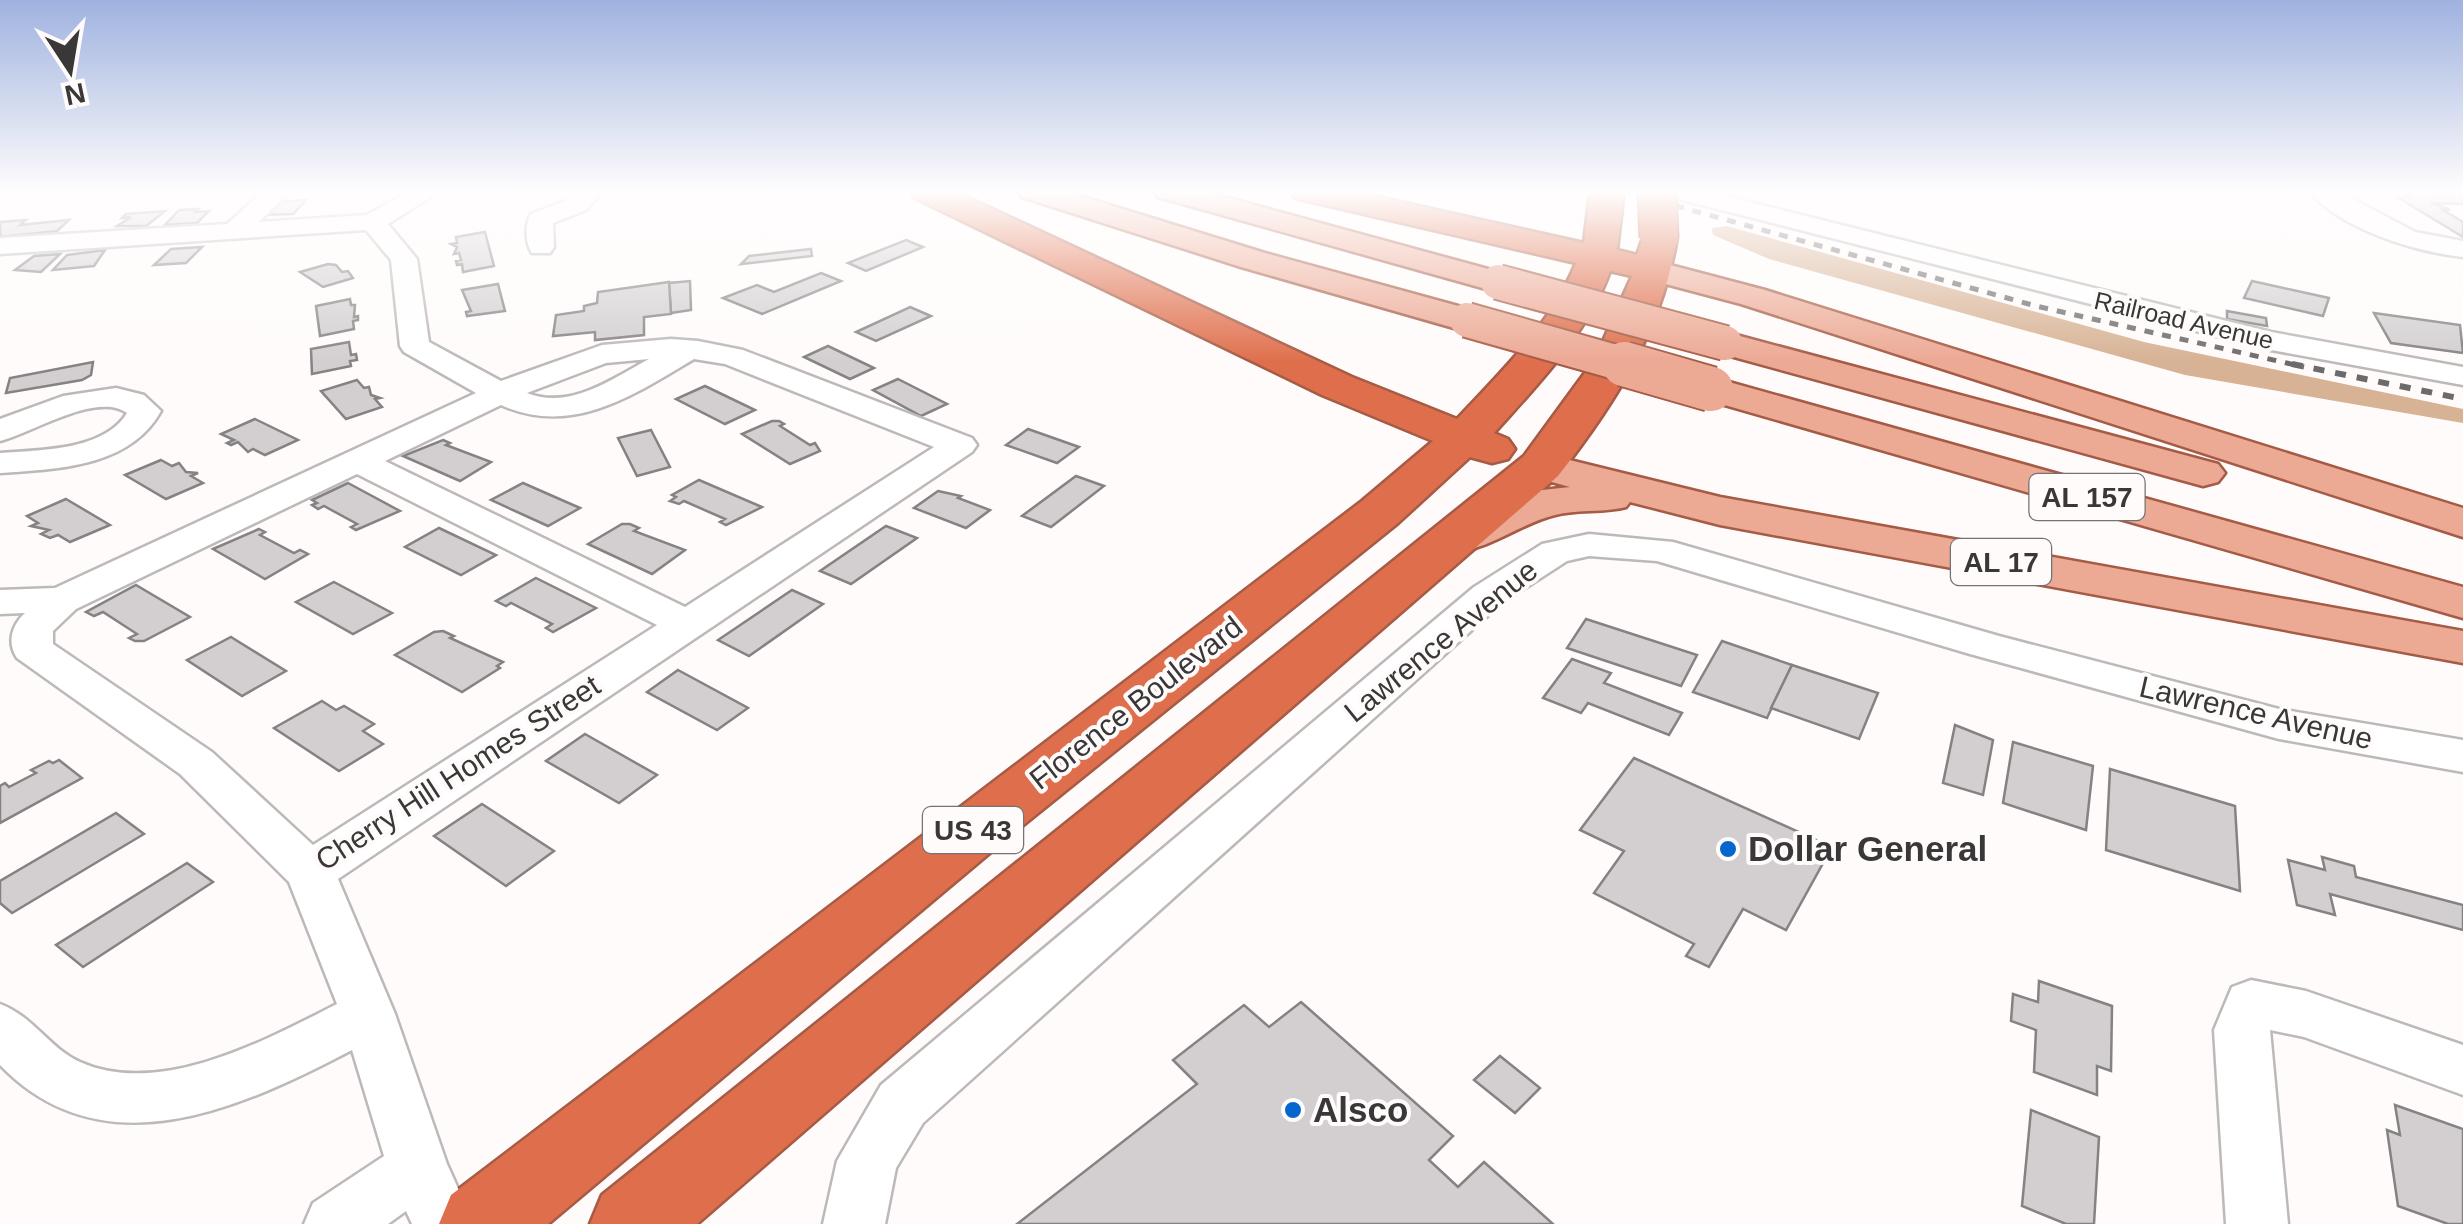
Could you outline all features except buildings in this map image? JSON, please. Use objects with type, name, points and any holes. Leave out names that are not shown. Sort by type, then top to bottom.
[{"type":"highway","points":[[1047,248],[1337,386],[1464,438]]},
{"type":"highway","name":"Florence Boulevard","points":[[482,1224],[994,813],[1380,512],[1464,438],[1533,364],[1584,290],[1596,248]]},
{"type":"highway","points":[[1652,248],[1657,251]]},
{"type":"highway","name":"US 43","points":[[633,1224],[1541,466],[1572,428],[1628,340],[1657,251]]},
{"type":"highway","points":[[1337,386],[1377,416],[1399,450],[1380,512]]},
{"type":"highway","name":"AL 17","points":[[1464,438],[1541,466]]},
{"type":"main road","name":"AL 157","points":[[1215,248],[2463,603]]},
{"type":"main road","name":"AL 157","points":[[1376,248],[2463,546]]},
{"type":"main road","points":[[1657,251],[1752,297],[2463,522]]},
{"type":"main road","name":"AL 17","points":[[1541,466],[1720,511],[2463,648]]},
{"type":"main road","points":[[1453,540],[1549,501],[1585,497],[1720,511]]},
{"type":"street","points":[[396,248],[404,258],[415,346],[502,392]]},
{"type":"street","name":"Railroad Avenue","points":[[1899,248],[2271,341],[2463,376]]},
{"type":"street","name":"Cherry Hill Homes Street","points":[[691,349],[732,356],[960,445],[310,872],[196,763],[32,648],[33,628],[62,600],[502,392],[568,362],[602,354],[691,349]]},
{"type":"street","points":[[0,431],[39,413],[86,400],[127,399],[140,404],[145,411],[132,430],[92,450],[0,463]]},
{"type":"street","points":[[360,462],[688,624]]},
{"type":"street","name":"Lawrence Avenue","points":[[854,1224],[867,1161],[902,1104],[1488,595],[1555,552],[1588,545],[1660,550],[2278,724],[2463,756]]},
{"type":"street","points":[[0,602],[62,600]]},
{"type":"street","points":[[310,872],[368,1014],[418,1168],[443,1224]]},
{"type":"street","points":[[2258,1224],[2242,1030],[2250,1004],[2306,1014],[2463,1070]]},
{"type":"street","points":[[0,1028],[56,1079],[95,1093],[138,1098],[191,1090],[251,1074],[368,1014]]},
{"type":"street","points":[[335,1224],[418,1168]]},
{"type":"shaded area","points":[[1744,248],[1807,248],[2144,342],[2463,409],[2463,423],[2185,375],[1769,259]]},
{"type":"railway","points":[[1828,248],[2036,306],[2304,367]]},
{"type":"railway","points":[[2292,364],[2463,399]]},
{"type":"place","name":"Dollar General","points":[[1728,849]]},
{"type":"place","name":"Alsco","points":[[1293,1110]]}]
